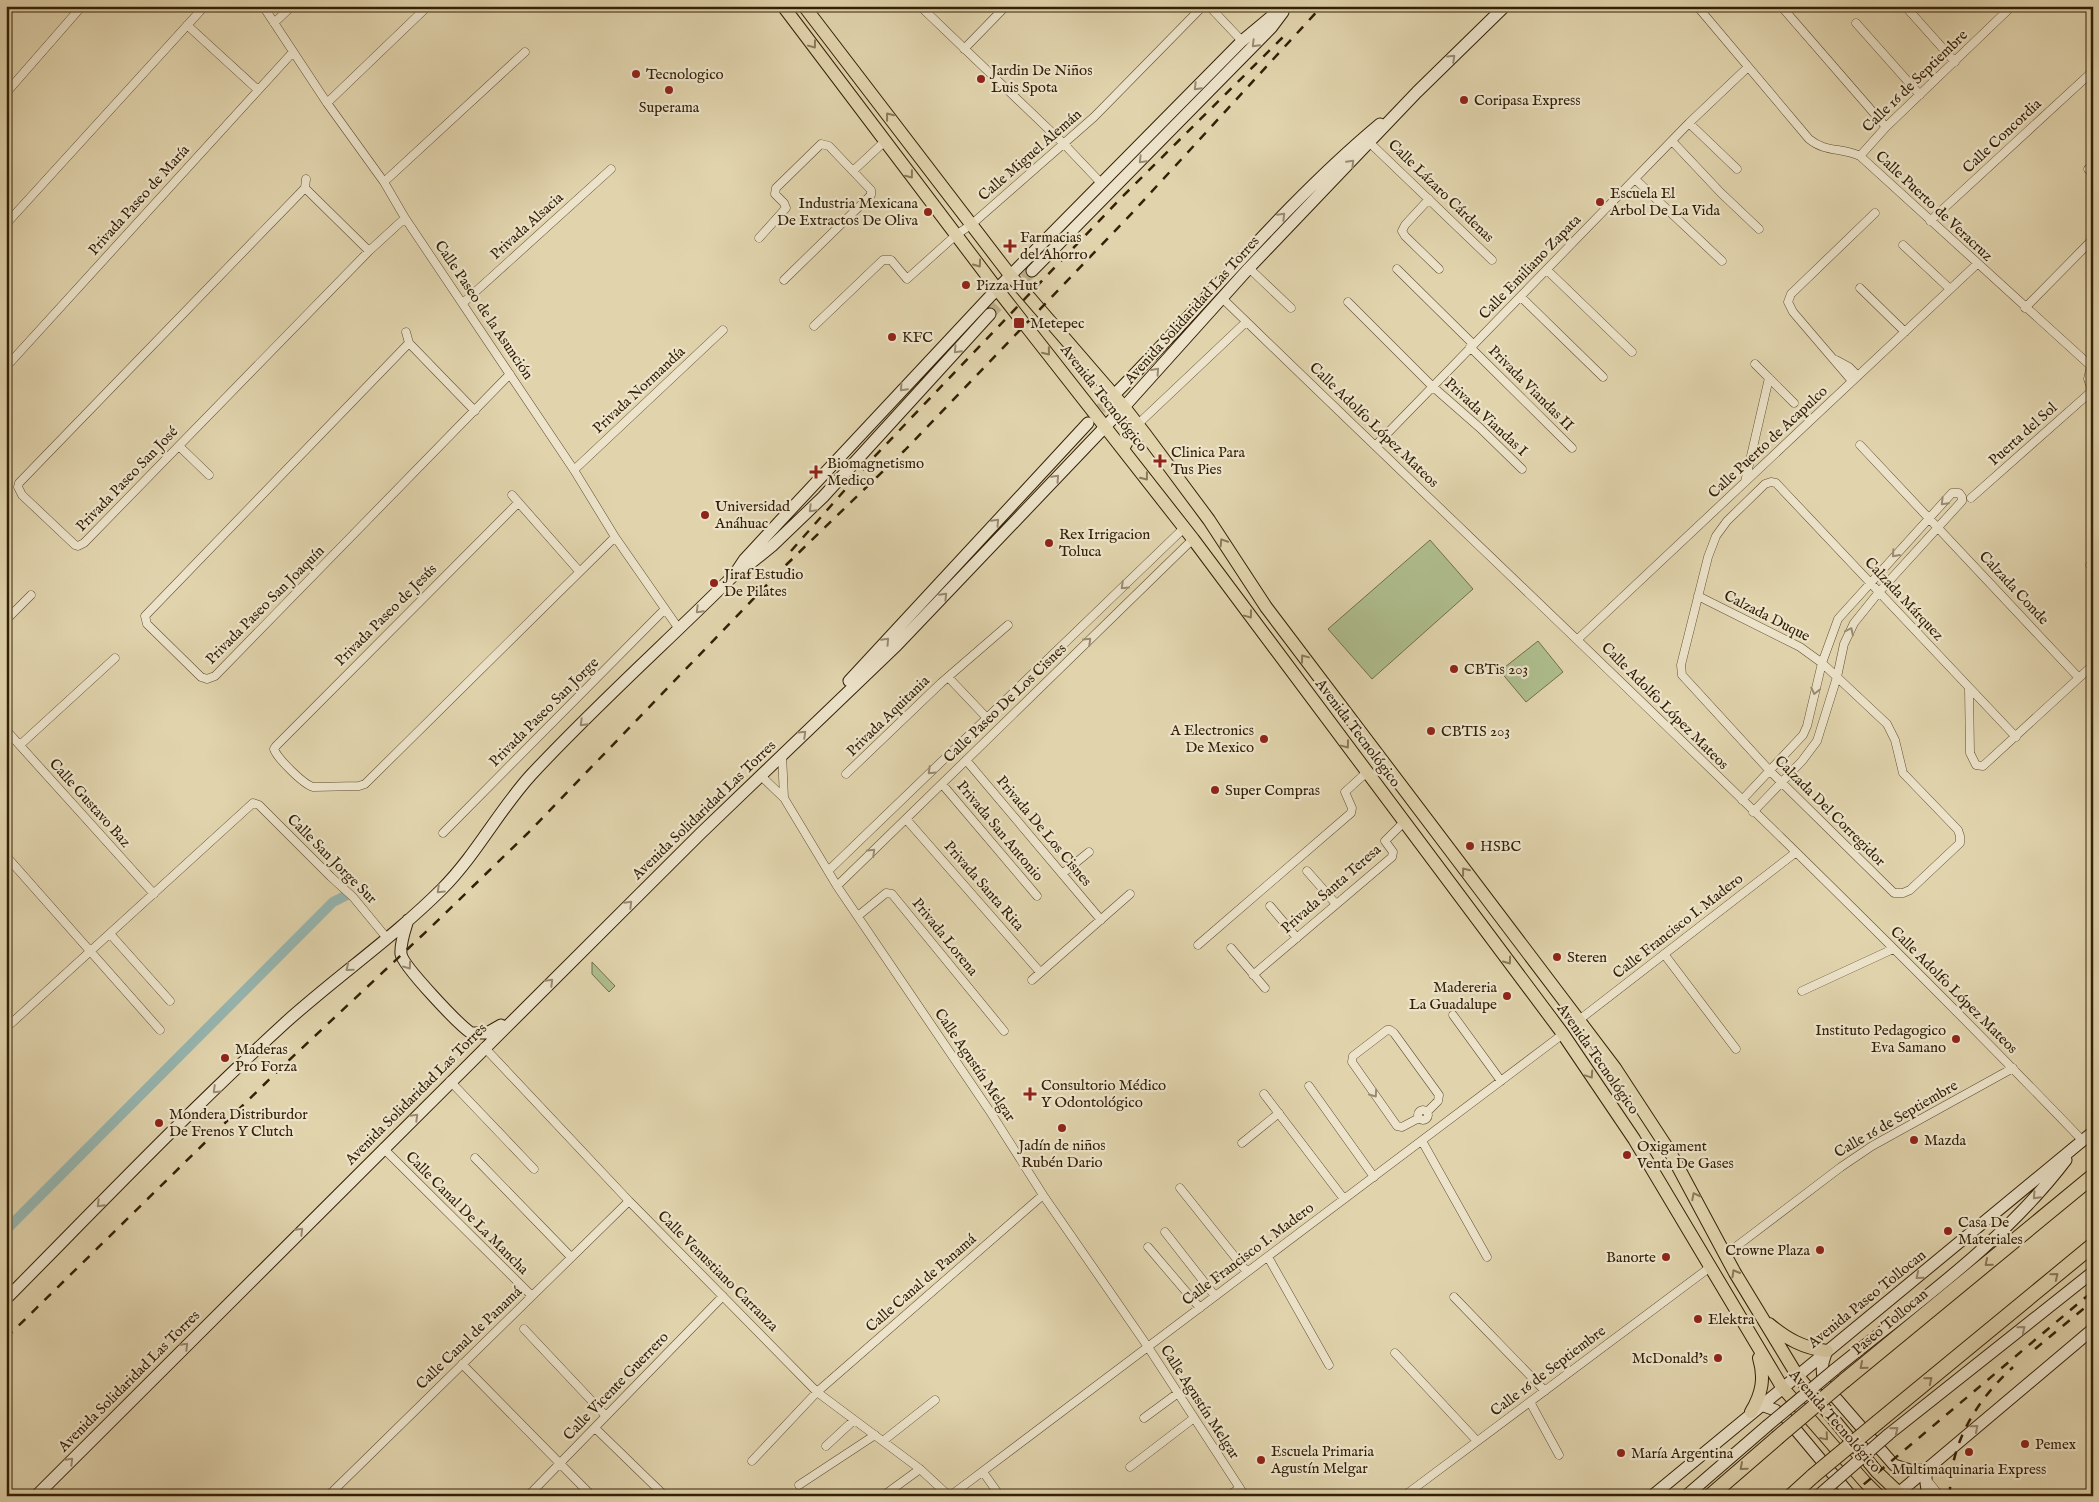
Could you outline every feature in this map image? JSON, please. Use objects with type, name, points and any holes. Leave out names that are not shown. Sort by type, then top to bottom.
[{"type":"highway","name":"Paseo Tollocan","points":[[1710,1496],[1844,1381],[2093,1176]]},
{"type":"highway","points":[[1791,1496],[2093,1245]]},
{"type":"main road","name":"Avenida Tecnológico","points":[[783,6],[997,289],[1193,539],[1563,1034],[1634,1140],[1689,1235],[1782,1387],[1865,1482],[1880,1496]]},
{"type":"main road","name":"Avenida Tecnológico","points":[[804,6],[1010,275],[1124,407],[1209,520],[1236,564],[1266,607],[1615,1068],[1670,1152],[1725,1255],[1797,1375],[1877,1472],[1900,1495]]},
{"type":"main road","points":[[734,575],[744,560],[780,520],[1010,275],[1242,41],[1285,6]]},
{"type":"main road","points":[[1032,271],[1271,28],[1285,6]]},
{"type":"main road","name":"Avenida Solidaridad Las Torres","points":[[36,1496],[515,1016],[760,775],[897,646],[1124,407],[1249,268],[1417,92],[1505,6]]},
{"type":"main road","name":"Avenida Solidaridad Las Torres","points":[[1117,392],[1234,265],[1312,186],[1348,151],[1417,92]]},
{"type":"main road","points":[[6,1299],[153,1150],[262,1044],[320,992],[443,889],[498,815],[532,775],[627,678],[734,575],[772,546],[818,502],[990,314]]},
{"type":"main road","name":"Avenida Solidaridad Las Torres","points":[[820,718],[851,679],[1088,423]]},
{"type":"main road","points":[[1123,449],[1129,438],[1141,430]]},
{"type":"main road","points":[[1220,576],[1236,564]]},
{"type":"main road","points":[[1480,922],[1495,909]]},
{"type":"main road","points":[[408,920],[401,956],[415,975],[465,1029],[475,1034],[487,1033],[515,1016]]},
{"type":"main road","name":"Avenida Paseo Tollocan","points":[[1652,1496],[2093,1132]]},
{"type":"main road","name":"Avenida Paseo Tollocan","points":[[1686,1496],[1834,1370],[1990,1244],[2046,1186],[2080,1143]]},
{"type":"main road","points":[[1689,1235],[1708,1223]]},
{"type":"main road","points":[[1818,1496],[1896,1428],[2093,1272]]},
{"type":"main road","points":[[1760,1316],[1791,1341],[1804,1347],[1827,1351],[1822,1366],[1822,1376],[1828,1389],[1894,1465],[1926,1474]]},
{"type":"main road","points":[[1900,1495],[2093,1329]]},
{"type":"main road","points":[[1756,1346],[1763,1370],[1760,1397],[1756,1409],[1775,1410],[1786,1418],[1851,1496]]},
{"type":"main road","points":[[1926,1474],[1928,1496]]},
{"type":"street","points":[[6,93],[82,6]]},
{"type":"street","name":"Calle Paseo de la Asunción","points":[[263,6],[327,103],[384,182],[405,218],[574,470],[615,537],[679,629]]},
{"type":"street","points":[[274,23],[292,6]]},
{"type":"street","points":[[327,103],[428,6]]},
{"type":"street","points":[[920,6],[1064,144],[1102,184]]},
{"type":"street","points":[[964,49],[1006,6]]},
{"type":"street","name":"Calle Puerto de Veracruz","points":[[1697,6],[1809,139],[1823,148],[1850,152],[1860,156],[2092,367]]},
{"type":"street","points":[[1781,6],[1886,127]]},
{"type":"street","points":[[1906,6],[1955,62]]},
{"type":"street","name":"Calle 16 de Septiembre","points":[[1860,156],[1886,127],[2012,6]]},
{"type":"street","points":[[1210,7],[1242,41]]},
{"type":"street","name":"Calle Miguel Alemán","points":[[814,326],[883,260],[891,260],[907,279],[1064,144],[1210,7]]},
{"type":"street","points":[[6,224],[202,9]]},
{"type":"street","points":[[1856,23],[1920,95]]},
{"type":"street","points":[[187,25],[258,90]]},
{"type":"street","name":"Privada Paseo de María","points":[[6,367],[293,52]]},
{"type":"street","points":[[384,182],[525,52]]},
{"type":"street","name":"Calle Emiliano Zapata","points":[[1376,445],[1689,123],[1748,67]]},
{"type":"street","name":"Calle Concordia","points":[[1930,220],[2091,76]]},
{"type":"street","points":[[1689,123],[1737,169]]},
{"type":"street","points":[[853,171],[884,141]]},
{"type":"street","points":[[1672,141],[1721,193],[1759,229]]},
{"type":"street","name":"Calle Lázaro Cárdenas","points":[[1370,143],[1492,260]]},
{"type":"street","points":[[759,238],[786,208],[785,204],[775,194],[776,188],[821,144],[829,146],[871,190],[871,195],[784,280]]},
{"type":"street","name":"Privada Alsacia","points":[[463,303],[611,169]]},
{"type":"street","points":[[306,179],[305,188],[369,252]]},
{"type":"street","points":[[1635,179],[1722,261]]},
{"type":"street","name":"Privada Paseo San José","points":[[305,188],[22,479],[18,487],[22,495],[78,546],[84,543],[369,252],[405,218]]},
{"type":"street","points":[[1429,199],[1405,224],[1402,231],[1439,269]]},
{"type":"street","points":[[1855,379],[1832,357],[1790,309],[1788,302],[1791,294],[1875,213]]},
{"type":"street","points":[[2025,308],[2093,239]]},
{"type":"street","points":[[1903,245],[1950,289]]},
{"type":"street","name":"Calle Puerto de Acapulco","points":[[1578,639],[1977,264]]},
{"type":"street","points":[[1249,268],[1291,308]]},
{"type":"street","name":"Privada Viandas II","points":[[1397,269],[1572,448]]},
{"type":"street","points":[[1547,270],[1632,352]]},
{"type":"street","points":[[1860,288],[1905,332]]},
{"type":"street","points":[[1521,297],[1603,377]]},
{"type":"street","name":"Calle Adolfo López Mateos","points":[[1222,298],[1578,639],[1742,800],[2013,1068],[2080,1143]]},
{"type":"street","name":"Privada Viandas I","points":[[1348,302],[1432,386],[1522,469]]},
{"type":"street","points":[[1141,430],[1246,322]]},
{"type":"street","name":"Privada Normandía","points":[[574,470],[723,330]]},
{"type":"street","points":[[406,332],[409,343],[475,411]]},
{"type":"street","name":"Privada Paseo San Joaquín","points":[[409,343],[146,614],[144,618],[147,624],[202,677],[211,678],[510,374]]},
{"type":"street","points":[[1755,364],[1794,403]]},
{"type":"street","name":"Puerta del Sol","points":[[1971,498],[2093,390],[2088,378],[2092,367]]},
{"type":"street","points":[[1745,482],[1769,378]]},
{"type":"street","name":"Calzada Conde","points":[[1860,445],[2079,678]]},
{"type":"street","points":[[179,446],[209,475]]},
{"type":"street","name":"Calzada Márquez","points":[[1771,482],[1779,486],[2016,737]]},
{"type":"street","name":"Calzada Del Corregidor","points":[[1771,482],[1762,486],[1719,530],[1710,552],[1698,596],[1681,665],[1682,674],[1782,783],[1894,893],[1903,893],[1910,890],[1960,843],[1958,830],[1904,773],[1900,767],[1895,740],[1887,724],[1822,663]]},
{"type":"street","points":[[1742,800],[1803,735],[1822,663],[1838,619],[1952,493],[1959,493],[1962,501],[1879,592],[1848,633],[1841,654],[1837,677],[1817,741],[1812,750],[1753,812]]},
{"type":"street","points":[[512,495],[579,571],[615,537]]},
{"type":"street","name":"Privada Paseo de Jesús","points":[[518,503],[278,742],[274,749],[277,756],[310,786],[362,785],[579,571]]},
{"type":"street","name":"Calle Paseo De Los Cisnes","points":[[828,871],[1184,528]]},
{"type":"street","name":"Calle Paseo De Los Cisnes","points":[[837,886],[1193,539]]},
{"type":"street","points":[[1141,569],[1152,580]]},
{"type":"street","points":[[6,620],[32,595]]},
{"type":"street","name":"Calzada Duque","points":[[1698,596],[1800,647],[1822,663]]},
{"type":"street","name":"Privada Paseo San Jorge","points":[[443,833],[665,610]]},
{"type":"street","name":"Privada Aquitania","points":[[846,774],[948,677],[1008,625]]},
{"type":"street","points":[[20,745],[115,658]]},
{"type":"street","points":[[1969,688],[1970,753],[1976,765],[1986,765],[2093,665]]},
{"type":"street","name":"Privada Aquitania","points":[[948,677],[987,718]]},
{"type":"street","name":"Calle Gustavo Baz","points":[[6,730],[154,894]]},
{"type":"street","name":"Calle Agustín Melgar","points":[[782,754],[784,798]]},
{"type":"street","name":"Privada De Los Cisnes","points":[[966,760],[1101,920]]},
{"type":"street","points":[[1198,945],[1351,813],[1352,808],[1345,792],[1367,772]]},
{"type":"street","name":"Calle Agustín Melgar","points":[[760,775],[784,798],[837,886],[991,1113],[1043,1195],[1148,1347],[1245,1496]]},
{"type":"street","name":"Privada San Antonio","points":[[942,784],[1037,896]]},
{"type":"street","name":"Calle San Jorge Sur","points":[[154,894],[251,805],[256,803],[353,897],[386,937]]},
{"type":"street","name":"Privada Santa Rita","points":[[906,818],[1040,972]]},
{"type":"street","name":"Privada Santa Teresa","points":[[1254,974],[1392,857],[1393,852],[1385,841],[1405,821]]},
{"type":"street","points":[[1062,874],[1089,852]]},
{"type":"street","name":"Calle Francisco I. Madero","points":[[1578,1020],[1795,853]]},
{"type":"street","points":[[6,856],[160,1030]]},
{"type":"street","points":[[1307,871],[1336,904]]},
{"type":"street","name":"Privada Lorena","points":[[858,916],[886,893],[892,894],[1004,1031]]},
{"type":"street","points":[[6,1028],[111,935],[154,894]]},
{"type":"street","points":[[1032,980],[1130,894]]},
{"type":"street","points":[[1270,906],[1297,938]]},
{"type":"street","points":[[111,935],[170,1001]]},
{"type":"street","points":[[1231,948],[1265,988]]},
{"type":"street","points":[[1802,991],[1893,949]]},
{"type":"street","points":[[1664,954],[1736,1048]]},
{"type":"street","points":[[1453,1015],[1501,1081]]},
{"type":"street","points":[[1387,1030],[1393,1032],[1439,1095],[1438,1101],[1424,1116],[1399,1127],[1352,1062],[1352,1058],[1387,1030]]},
{"type":"street","name":"Calle Francisco I. Madero","points":[[950,1496],[1563,1034]]},
{"type":"street","name":"Calle Venustiano Carranza","points":[[484,1047],[629,1201],[818,1392],[920,1469],[950,1496]]},
{"type":"street","name":"Calle 16 de Septiembre","points":[[1725,1255],[1846,1163],[1872,1146],[2013,1068]]},
{"type":"street","points":[[450,1081],[534,1168]]},
{"type":"street","points":[[1308,1086],[1374,1177]]},
{"type":"street","points":[[1264,1094],[1344,1199]]},
{"type":"street","points":[[1242,1142],[1279,1113]]},
{"type":"street","points":[[1424,1116],[1433,1132]]},
{"type":"street","points":[[1422,1140],[1487,1257]]},
{"type":"street","name":"Calle Canal De La Mancha","points":[[383,1148],[532,1296]]},
{"type":"street","points":[[475,1158],[571,1257]]},
{"type":"street","points":[[1180,1188],[1247,1272]]},
{"type":"street","name":"Calle Canal de Panamá","points":[[752,1461],[818,1392],[1043,1195]]},
{"type":"street","name":"Calle Canal de Panamá","points":[[328,1496],[629,1201]]},
{"type":"street","points":[[1165,1232],[1215,1296]]},
{"type":"street","points":[[1148,1247],[1200,1308]]},
{"type":"street","points":[[1268,1257],[1329,1365]]},
{"type":"street","name":"Calle 16 de Septiembre","points":[[1404,1496],[1709,1268]]},
{"type":"street","name":"Calle Vicente Guerrero","points":[[528,1496],[723,1296]]},
{"type":"street","points":[[1454,1297],[1545,1390]]},
{"type":"street","points":[[524,1329],[606,1416]]},
{"type":"street","points":[[1395,1353],[1477,1441]]},
{"type":"street","points":[[462,1364],[592,1496]]},
{"type":"street","points":[[1144,1418],[1178,1393]]},
{"type":"street","points":[[883,1440],[935,1400]]},
{"type":"street","points":[[1530,1402],[1559,1454]]},
{"type":"street","points":[[1130,1467],[1194,1418]]},
{"type":"street","points":[[826,1446],[854,1420]]},
{"type":"street","points":[[595,1428],[665,1496]]},
{"type":"street","points":[[799,1485],[875,1435]]},
{"type":"street","points":[[883,1496],[920,1469]]},
{"type":"street","points":[[983,1472],[1000,1496]]},
{"type":"street","points":[[1926,1474],[1940,1496]]},
{"type":"street","points":[[1229,1496],[1239,1488]]},
{"type":"green space","points":[[1430,540],[1473,589],[1372,679],[1328,629]]},
{"type":"green space","points":[[1538,641],[1563,672],[1526,702],[1500,671]]},
{"type":"green space","points":[[592,962],[615,986],[609,992],[592,974]]},
{"type":"waterway","points":[[6,1230],[333,902],[349,894]]},
{"type":"tunnel","points":[[990,314],[1032,271]]},
{"type":"tunnel","points":[[1089,421],[1117,392]]},
{"type":"railway","points":[[6,1338],[285,1064],[528,833],[786,565],[905,450],[1133,212],[1322,6]]},
{"type":"railway","points":[[791,551],[874,457],[1120,199],[1283,37]]},
{"type":"railway","points":[[1850,1496],[2093,1291]]},
{"type":"railway","points":[[2035,1349],[2093,1301]]},
{"type":"railway","points":[[1950,1496],[1954,1459],[1967,1425],[1987,1394],[2013,1367]]},
{"type":"place","name":"Tecnologico","points":[[636,74]]},
{"type":"place","name":"Jardin De Niños Luis Spota","points":[[981,79]]},
{"type":"place","name":"Superama","points":[[669,90]]},
{"type":"place","name":"Coripasa Express","points":[[1464,100]]},
{"type":"place","name":"Escuela El Arbol De La Vida","points":[[1600,202]]},
{"type":"place","name":"Industria Mexicana De Extractos De Oliva","points":[[928,212]]},
{"type":"place","name":"Farmacias del Ahorro","points":[[1010,246]]},
{"type":"place","name":"Pizza Hut","points":[[966,285]]},
{"type":"place","name":"Metepec","points":[[1019,323]]},
{"type":"place","name":"KFC","points":[[892,337]]},
{"type":"place","name":"Clinica Para Tus Pies","points":[[1160,461]]},
{"type":"place","name":"Biomagnetismo Medico","points":[[816,472]]},
{"type":"place","name":"Universidad Anáhuac","points":[[705,515]]},
{"type":"place","name":"Rex Irrigacion Toluca","points":[[1049,543]]},
{"type":"place","name":"Jiraf Estudio De Pilates","points":[[714,583]]},
{"type":"place","name":"CBTis 203","points":[[1454,669]]},
{"type":"place","name":"CBTIS 203","points":[[1431,731]]},
{"type":"place","name":"A Electronics De Mexico","points":[[1264,739]]},
{"type":"place","name":"Super Compras","points":[[1215,790]]},
{"type":"place","name":"HSBC","points":[[1470,846]]},
{"type":"place","name":"Steren","points":[[1557,957]]},
{"type":"place","name":"Madereria La Guadalupe","points":[[1507,996]]},
{"type":"place","name":"Instituto Pedagogico Eva Samano","points":[[1956,1039]]},
{"type":"place","name":"Maderas Pro Forza","points":[[225,1058]]},
{"type":"place","name":"Consultorio Médico Y Odontológico","points":[[1030,1094]]},
{"type":"place","name":"Mondera Distriburdor De Frenos Y Clutch","points":[[159,1123]]},
{"type":"place","name":"Jadín de niños Rubén Dario","points":[[1062,1128]]},
{"type":"place","name":"Mazda","points":[[1914,1140]]},
{"type":"place","name":"Oxigament Venta De Gases","points":[[1627,1155]]},
{"type":"place","name":"Casa De Materiales","points":[[1948,1231]]},
{"type":"place","name":"Crowne Plaza","points":[[1820,1250]]},
{"type":"place","name":"Banorte","points":[[1666,1257]]},
{"type":"place","name":"Elektra","points":[[1698,1319]]},
{"type":"place","name":"McDonald's","points":[[1718,1358]]},
{"type":"place","name":"Pemex","points":[[2025,1444]]},
{"type":"place","name":"Multimaquinaria Express","points":[[1969,1452]]},
{"type":"place","name":"María Argentina","points":[[1621,1453]]},
{"type":"place","name":"Escuela Primaria Agustín Melgar","points":[[1261,1460]]}]
